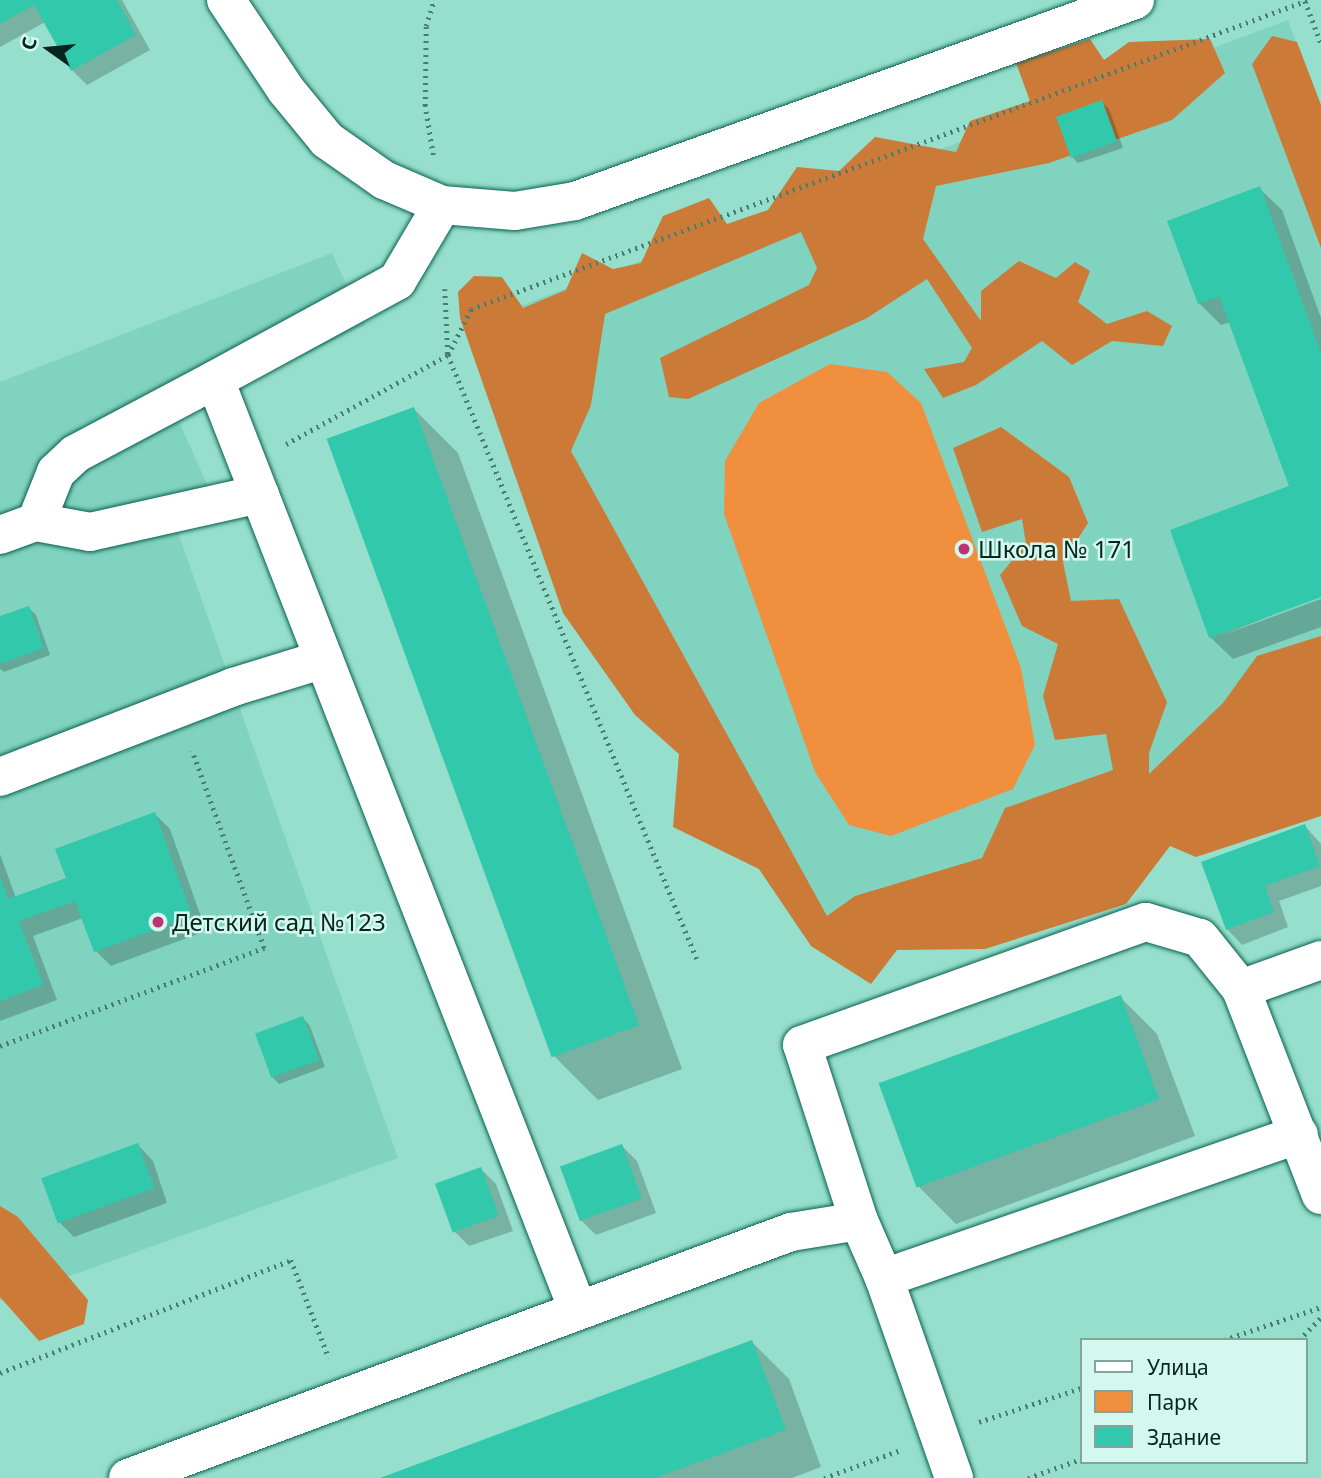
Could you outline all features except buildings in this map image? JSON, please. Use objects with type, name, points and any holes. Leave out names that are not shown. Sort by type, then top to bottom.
[{"type":"street","points":[[226,0],[327,140],[384,180],[442,205],[515,211],[575,201],[1110,4]]},
{"type":"street","points":[[36,522],[56,472],[75,454],[397,281],[442,205]]},
{"type":"street","points":[[215,380],[578,1310]]},
{"type":"street","points":[[0,535],[36,522],[90,532],[254,479]]},
{"type":"street","points":[[0,777],[176,709],[324,659]]},
{"type":"street","points":[[954,1478],[884,1278],[859,1221],[802,1045],[1146,922],[1200,938],[1241,989],[1321,1195]]},
{"type":"street","points":[[1241,989],[1321,960]]},
{"type":"street","points":[[884,1278],[1298,1134]]},
{"type":"street","points":[[128,1478],[344,1395],[791,1232],[859,1221]]},
{"type":"path","points":[[433,0],[426,26],[425,106],[442,205]]},
{"type":"path","points":[[254,479],[448,355],[471,309],[1307,1],[1321,43]]},
{"type":"path","points":[[445,275],[448,355],[697,959]]},
{"type":"path","points":[[0,1046],[264,948],[176,709]]},
{"type":"path","points":[[0,1373],[291,1260],[344,1395]]},
{"type":"path","points":[[1230,1338],[1321,1307]]},
{"type":"path","points":[[1300,1338],[1321,1317]]},
{"type":"path","points":[[1028,1478],[1080,1459]]},
{"type":"shaded area","name":"Школа № 171","points":[[1288,20],[1321,109],[1321,777],[832,949],[479,321]]},
{"type":"shaded area","points":[[1272,36],[1297,42],[1321,105],[1321,248],[1252,64]]},
{"type":"shaded area","points":[[1090,39],[1104,60],[1129,42],[1210,39],[1225,73],[1172,120],[1049,163],[936,186],[923,239],[981,321],[981,291],[1019,261],[1056,278],[1075,262],[1090,271],[1078,302],[1107,324],[1147,311],[1172,326],[1163,346],[1112,341],[1072,365],[1042,341],[976,385],[943,398],[924,369],[964,362],[972,348],[927,279],[867,318],[688,399],[669,397],[660,358],[809,285],[817,268],[801,232],[605,314],[591,405],[571,451],[827,916],[855,896],[982,858],[1005,808],[1113,770],[1106,734],[1055,740],[1043,696],[1058,644],[1022,626],[1000,575],[1026,544],[1022,519],[982,532],[953,448],[1001,427],[1069,477],[1088,523],[1063,562],[1071,601],[1119,599],[1167,702],[1149,753],[1149,774],[1223,703],[1257,656],[1321,636],[1321,816],[1196,857],[1170,846],[1126,904],[985,949],[897,950],[871,984],[811,946],[759,869],[673,827],[679,754],[635,715],[563,613],[460,318],[458,292],[474,276],[502,277],[523,308],[566,290],[582,253],[613,269],[641,263],[663,216],[709,198],[727,224],[768,210],[797,167],[839,171],[875,137],[956,152],[970,121],[1030,101],[1016,63]]},
{"type":"shaded area","name":"Детский сад №123","points":[[332,253],[365,325],[177,417],[217,507],[175,524],[398,1158],[0,1301],[0,382]]},
{"type":"shaded area","points":[[0,1206],[18,1217],[88,1300],[84,1324],[39,1341],[0,1297]]},
{"type":"green space","points":[[830,364],[887,372],[921,403],[1021,668],[1035,745],[1013,789],[891,836],[849,825],[815,772],[724,514],[725,461],[759,403]]},
{"type":"place","name":"Школа № 171","points":[[964,549]]},
{"type":"place","name":"Детский сад №123","points":[[158,922]]}]
